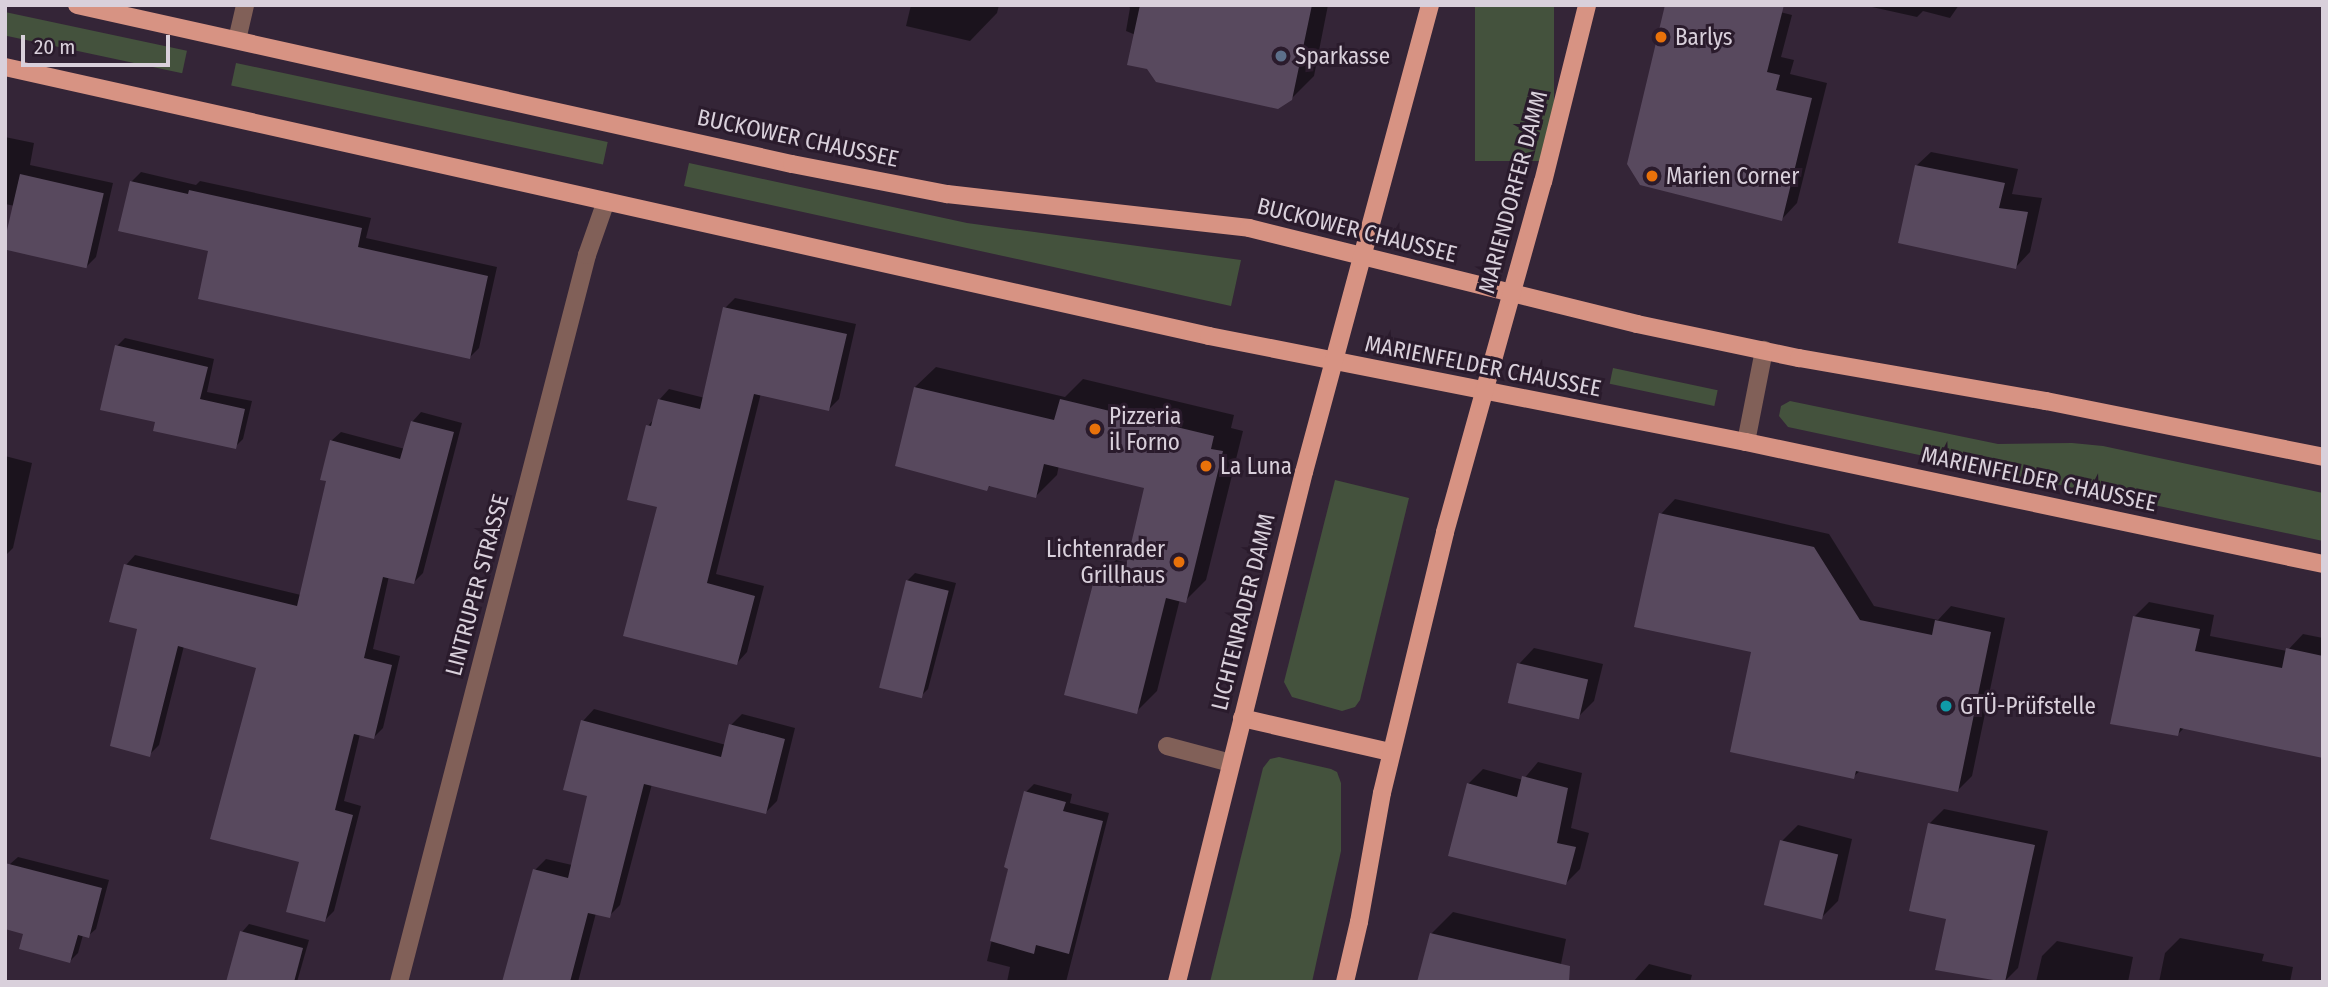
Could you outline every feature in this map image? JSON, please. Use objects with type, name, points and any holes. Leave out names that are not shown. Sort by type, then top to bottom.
[{"type":"main road","name":"BUCKOWER CHAUSSEE","points":[[78,5],[792,164],[947,194],[1249,228],[1512,293]]},
{"type":"main road","points":[[1364,256],[1430,5]]},
{"type":"main road","name":"MARIENDORFER DAMM","points":[[1484,391],[1543,182],[1587,5]]},
{"type":"main road","points":[[5,67],[1335,361]]},
{"type":"main road","name":"LICHTENRADER DAMM","points":[[1177,982],[1242,718],[1364,256]]},
{"type":"main road","points":[[1512,293],[1764,350],[2046,401],[2323,457]]},
{"type":"main road","name":"MARIENFELDER CHAUSSEE","points":[[1335,361],[1745,442],[2323,564]]},
{"type":"main road","points":[[1345,982],[1391,752],[1445,532],[1484,391]]},
{"type":"main road","points":[[1242,718],[1391,752]]},
{"type":"street","points":[[237,40],[245,5]]},
{"type":"street","name":"LINTRUPER STRASSE","points":[[399,982],[583,274],[606,201]]},
{"type":"street","points":[[1745,442],[1764,350]]},
{"type":"street","points":[[1167,746],[1231,763]]},
{"type":"green space","points":[[1475,5],[1554,5],[1554,161],[1475,161]]},
{"type":"green space","points":[[5,12],[187,51],[182,73],[5,36]]},
{"type":"green space","points":[[236,63],[608,142],[603,165],[231,85]]},
{"type":"green space","points":[[689,163],[967,223],[1241,260],[1231,306],[684,186]]},
{"type":"green space","points":[[1613,368],[1718,390],[1714,406],[1610,384]]},
{"type":"green space","points":[[1790,401],[1998,444],[2072,443],[2103,446],[2323,493],[2323,541],[1788,427],[1779,416],[1781,406]]},
{"type":"green space","points":[[1335,480],[1409,498],[1360,700],[1355,707],[1342,711],[1292,697],[1284,682]]},
{"type":"green space","points":[[1279,757],[1331,769],[1337,772],[1341,783],[1341,851],[1312,982],[1210,982],[1263,768],[1270,759]]},
{"type":"building","points":[[1140,5],[1312,5],[1292,100],[1278,109],[1156,82],[1147,69],[1127,65]]},
{"type":"building","points":[[1665,5],[1784,5],[1767,72],[1780,75],[1776,90],[1812,98],[1782,221],[1640,185],[1627,164]]},
{"type":"building","points":[[1915,165],[2005,183],[1999,208],[2028,212],[2016,269],[1898,243]]},
{"type":"building","points":[[20,174],[104,193],[86,268],[5,250]]},
{"type":"building","points":[[130,181],[188,194],[189,190],[362,228],[358,247],[488,276],[470,359],[198,299],[208,251],[118,231]]},
{"type":"building","points":[[723,307],[847,334],[829,411],[754,394],[707,583],[755,596],[737,665],[623,636],[657,507],[627,500],[646,425],[651,426],[658,399],[700,409]]},
{"type":"building","points":[[115,345],[208,367],[200,399],[245,409],[236,449],[153,431],[155,422],[100,410]]},
{"type":"building","points":[[914,387],[1054,420],[1060,399],[1214,436],[1211,449],[1223,451],[1186,603],[1166,598],[1137,714],[1064,695],[1094,580],[1121,587],[1144,488],[1044,464],[1036,498],[989,486],[987,491],[895,466]]},
{"type":"building","points":[[411,421],[454,432],[414,584],[383,577],[364,658],[392,665],[374,739],[354,734],[335,810],[353,815],[325,922],[286,912],[299,862],[210,839],[256,668],[178,646],[150,757],[110,746],[137,629],[109,622],[124,564],[297,606],[326,481],[320,480],[330,440],[400,459]]},
{"type":"building","points":[[1659,513],[1814,547],[1860,620],[1932,635],[1935,620],[1991,632],[1958,792],[1856,771],[1854,779],[1730,752],[1751,652],[1634,627]]},
{"type":"building","points":[[906,580],[949,591],[922,698],[879,688]]},
{"type":"building","points":[[2133,616],[2200,629],[2195,651],[2282,668],[2286,648],[2323,656],[2323,758],[2180,728],[2178,736],[2110,724]]},
{"type":"building","points":[[1517,663],[1588,679],[1579,719],[1508,703]]},
{"type":"building","points":[[581,720],[721,757],[729,724],[785,739],[766,814],[644,784],[610,918],[588,913],[570,982],[502,982],[533,869],[568,878],[587,796],[563,790]]},
{"type":"building","points":[[1522,776],[1568,788],[1557,843],[1576,847],[1566,885],[1448,856],[1467,783],[1517,797]]},
{"type":"building","points":[[1024,791],[1066,802],[1063,811],[1103,821],[1069,954],[1036,945],[1034,954],[990,941],[1008,869],[1004,867]]},
{"type":"building","points":[[1928,823],[2035,845],[2005,982],[1935,970],[1946,919],[1909,911]]},
{"type":"building","points":[[1780,840],[1838,855],[1822,920],[1764,905]]},
{"type":"building","points":[[5,863],[102,888],[89,938],[78,935],[70,963],[19,949],[23,934],[5,929]]},
{"type":"building","points":[[240,931],[303,948],[294,982],[226,982]]},
{"type":"building","points":[[1430,933],[1570,966],[1569,982],[1417,982]]},
{"type":"place","name":"Barlys","points":[[1661,37]]},
{"type":"place","name":"Sparkasse","points":[[1281,56]]},
{"type":"place","name":"Marien Corner","points":[[1652,176]]},
{"type":"place","name":"Pizzeria il Forno","points":[[1095,429]]},
{"type":"place","name":"La Luna","points":[[1206,466]]},
{"type":"place","name":"Lichtenrader Grillhaus","points":[[1179,562]]},
{"type":"place","name":"GTÜ-Prüfstelle","points":[[1946,706]]}]
